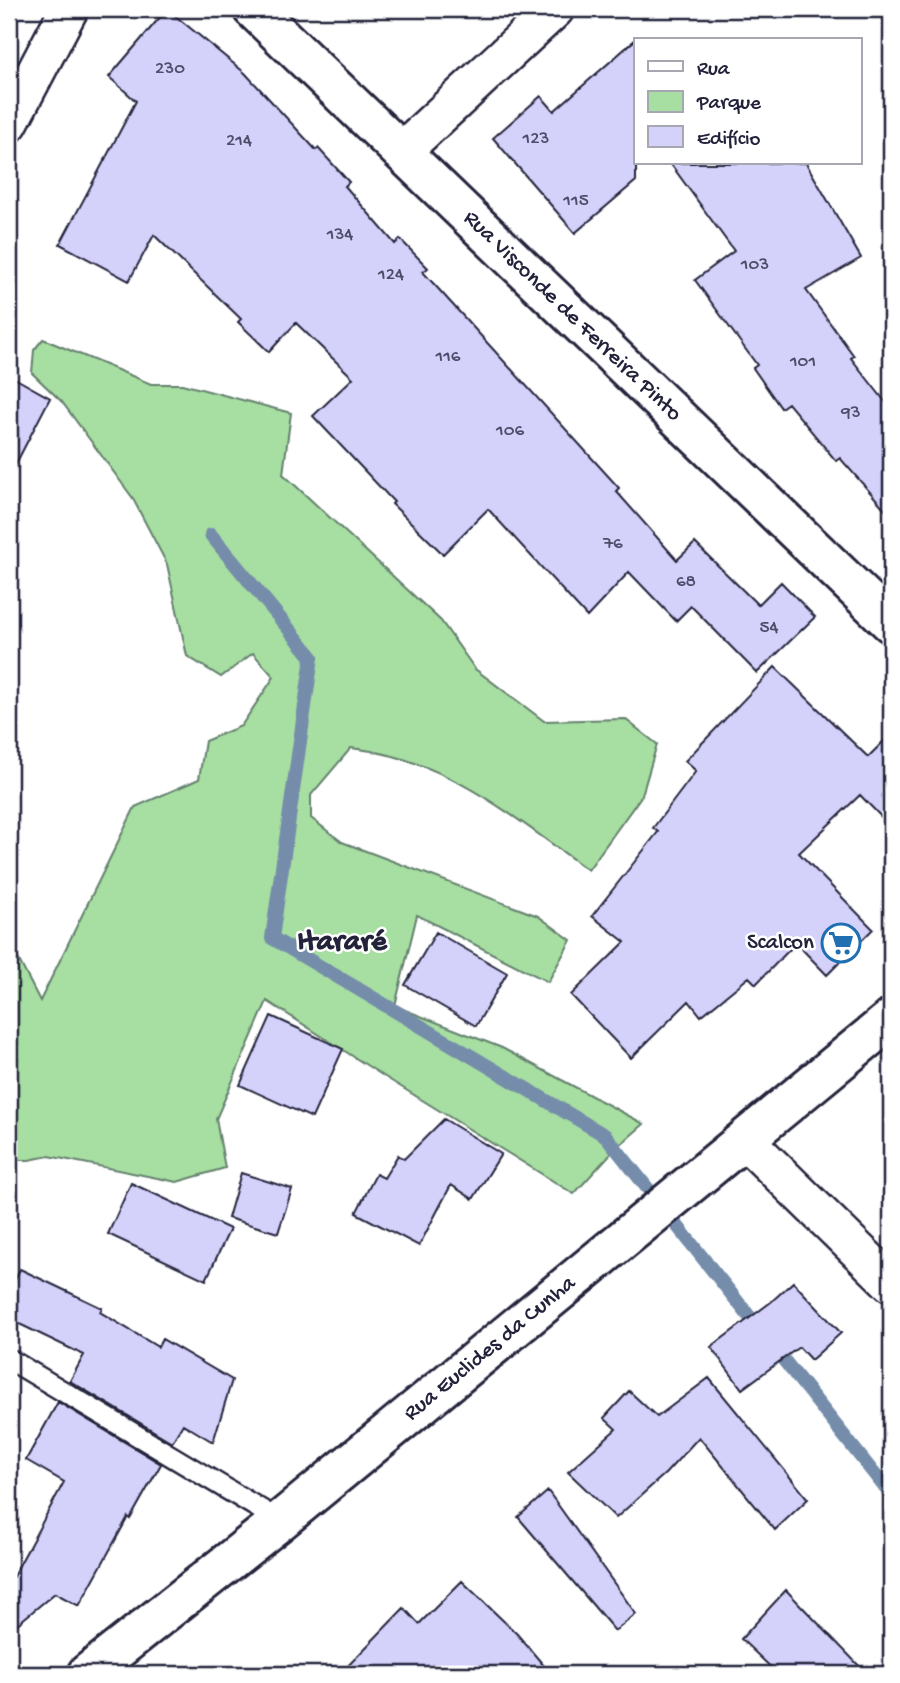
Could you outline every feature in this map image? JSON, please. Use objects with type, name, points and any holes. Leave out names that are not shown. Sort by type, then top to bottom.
[{"type":"main road","name":"Rua Visconde de Ferreira Pinto","points":[[253,9],[891,624]]},
{"type":"main road","name":"Rua Euclides da Cunha","points":[[87,1674],[280,1521],[891,1019]]},
{"type":"street","points":[[9,123],[69,9]]},
{"type":"street","points":[[402,151],[555,9]]},
{"type":"street","points":[[746,1140],[891,1283]]},
{"type":"lane","points":[[9,1359],[280,1521]]},
{"type":"green space","points":[[43,339],[151,384],[182,384],[291,413],[283,474],[441,621],[475,669],[544,721],[625,719],[657,744],[642,795],[588,870],[477,793],[418,764],[385,754],[351,748],[311,795],[311,818],[342,842],[538,916],[571,940],[548,982],[417,915],[395,1006],[502,1048],[644,1124],[613,1151],[574,1194],[267,1001],[216,1119],[225,1168],[177,1182],[49,1156],[9,1160],[9,941],[40,1001],[135,807],[199,779],[205,741],[241,726],[274,677],[253,653],[221,677],[187,656],[167,564],[132,497],[62,402],[32,373],[34,350]]},
{"type":"building","points":[[167,9],[245,73],[316,150],[318,148],[349,182],[345,186],[395,244],[400,239],[428,268],[423,272],[619,488],[616,491],[677,560],[695,543],[758,605],[781,582],[815,617],[757,673],[691,606],[676,621],[629,572],[587,617],[488,509],[443,554],[392,504],[394,502],[313,416],[353,378],[296,323],[269,352],[238,322],[241,319],[154,235],[129,281],[60,244],[136,101],[109,77]]},
{"type":"building","points":[[634,41],[636,181],[575,233],[493,138],[541,96],[554,111]]},
{"type":"building","points":[[671,164],[807,164],[861,258],[806,290],[854,356],[851,358],[891,409],[891,516],[840,458],[836,461],[788,403],[781,408],[753,368],[757,365],[695,280],[734,251]]},
{"type":"building","points":[[9,375],[50,398],[9,477]]},
{"type":"building","points":[[775,667],[868,757],[891,734],[891,827],[860,795],[799,853],[873,929],[827,975],[796,943],[756,984],[749,977],[701,1016],[689,1001],[631,1058],[571,995],[625,942],[592,916],[658,832],[653,828],[696,771],[685,761]]},
{"type":"building","points":[[436,932],[507,973],[476,1026],[405,985]]},
{"type":"building","points":[[271,1016],[343,1049],[312,1118],[240,1085]]},
{"type":"building","points":[[444,1119],[501,1154],[473,1199],[451,1185],[419,1246],[356,1213],[376,1174],[384,1178],[398,1155],[404,1159]]},
{"type":"building","points":[[241,1173],[292,1189],[278,1233],[228,1218]]},
{"type":"building","points":[[131,1183],[230,1229],[206,1280],[108,1234]]},
{"type":"building","points":[[20,1269],[102,1308],[100,1312],[158,1347],[162,1339],[232,1380],[213,1442],[183,1424],[172,1442],[70,1381],[84,1355],[9,1319],[9,1293]]},
{"type":"building","points":[[793,1282],[841,1333],[811,1360],[799,1347],[742,1389],[711,1347]]},
{"type":"building","points":[[709,1378],[808,1499],[775,1530],[699,1437],[666,1473],[616,1518],[568,1472],[616,1429],[604,1418],[629,1391],[657,1417]]},
{"type":"building","points":[[58,1402],[161,1464],[79,1606],[55,1593],[9,1631],[9,1584],[64,1482],[26,1460]]},
{"type":"building","points":[[548,1491],[636,1614],[615,1631],[518,1517]]},
{"type":"building","points":[[462,1581],[517,1634],[551,1674],[340,1674],[404,1608],[419,1624]]},
{"type":"building","points":[[786,1590],[867,1674],[778,1674],[741,1639]]},
{"type":"waterway","points":[[211,535],[312,657],[272,938],[606,1136],[891,1495]]},
{"type":"place","name":"Scalcon","points":[[841,943]]},
{"type":"district","name":"Itararé","points":[[342,943]]}]
